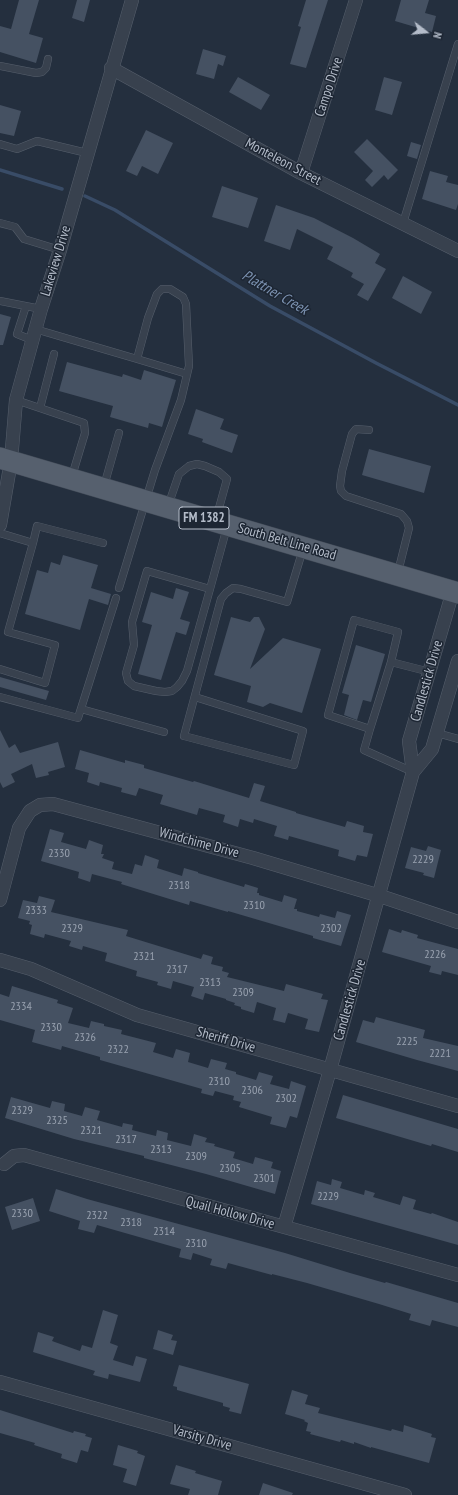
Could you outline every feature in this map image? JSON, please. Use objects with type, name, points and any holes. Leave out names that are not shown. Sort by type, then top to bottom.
[{"type":"main road","name":"South Belt Line Road","points":[[6,459],[455,592]]},
{"type":"street","name":"Lakeview Drive","points":[[0,525],[6,459],[16,400],[41,309],[60,250],[111,68],[132,0]]},
{"type":"street","name":"Campo Drive","points":[[301,173],[356,0]]},
{"type":"street","name":"Monteleon Street","points":[[111,68],[301,173],[458,251]]},
{"type":"street","name":"Candlestick Drive","points":[[284,1227],[380,896],[413,772],[409,741],[455,592]]},
{"type":"street","name":"Candlestick Drive","points":[[413,772],[432,749],[458,661]]},
{"type":"street","name":"Windchime Drive","points":[[0,900],[19,828],[30,811],[40,805],[53,804],[253,858],[380,896],[458,922]]},
{"type":"street","name":"Sheriff Drive","points":[[0,960],[31,969],[137,1014],[458,1106]]},
{"type":"street","name":"Quail Hollow Drive","points":[[4,1164],[14,1156],[24,1155],[458,1276]]},
{"type":"street","name":"Varsity Drive","points":[[0,1382],[405,1495]]},
{"type":"lane","points":[[403,223],[458,44]]},
{"type":"lane","points":[[0,66],[36,73],[42,72],[46,68],[48,59]]},
{"type":"lane","points":[[0,144],[17,149],[37,141],[87,153]]},
{"type":"lane","points":[[0,223],[15,227],[24,240],[60,250]]},
{"type":"lane","points":[[119,588],[155,470],[181,400],[189,366],[186,304],[183,297],[170,289],[162,289],[158,294],[148,318],[137,359]]},
{"type":"lane","points":[[0,301],[41,309]]},
{"type":"lane","points":[[26,306],[17,334],[34,334],[137,359],[187,374]]},
{"type":"lane","points":[[40,408],[54,354]]},
{"type":"lane","points":[[16,400],[84,423],[85,433],[72,479]]},
{"type":"lane","points":[[369,430],[356,429],[352,434],[342,471],[340,486],[341,491],[346,496],[401,514],[407,521],[409,528],[397,575]]},
{"type":"lane","points":[[103,488],[119,432]]},
{"type":"lane","points":[[168,507],[179,474],[189,466],[197,464],[205,466],[219,472],[227,479],[210,589],[182,681],[172,691],[165,692],[134,686],[128,681],[126,673],[134,645],[132,622],[147,571],[210,589]]},
{"type":"lane","points":[[0,669],[45,683],[56,645],[4,632],[33,543],[37,526],[103,543]]},
{"type":"lane","points":[[0,533],[33,543]]},
{"type":"lane","points":[[194,697],[303,731],[294,765],[184,736],[194,697],[221,599],[233,588],[287,602],[303,547]]},
{"type":"lane","points":[[0,697],[78,718],[116,598]]},
{"type":"lane","points":[[370,729],[328,715],[354,620],[398,632],[391,662],[364,750],[413,772]]},
{"type":"lane","points":[[391,662],[430,672]]},
{"type":"lane","points":[[81,709],[164,732]]},
{"type":"lane","points":[[437,733],[458,739]]},
{"type":"building","points":[[19,0],[39,0],[29,34],[43,38],[36,63],[0,52],[0,26],[11,29]]},
{"type":"building","points":[[77,0],[90,0],[84,22],[72,18]]},
{"type":"building","points":[[306,0],[328,0],[306,68],[290,64],[301,27],[298,26]]},
{"type":"building","points":[[401,0],[429,0],[425,13],[436,16],[432,32],[395,21]]},
{"type":"building","points":[[203,49],[226,56],[223,66],[218,64],[214,79],[196,74]]},
{"type":"building","points":[[238,77],[270,95],[261,110],[229,92]]},
{"type":"building","points":[[384,77],[402,82],[392,115],[375,110]]},
{"type":"building","points":[[0,105],[21,111],[14,136],[0,133]]},
{"type":"building","points":[[146,130],[173,143],[158,174],[142,166],[137,176],[126,171]]},
{"type":"building","points":[[367,139],[398,170],[388,180],[384,175],[372,187],[365,180],[373,171],[354,152]]},
{"type":"building","points":[[411,142],[421,145],[417,159],[407,156]]},
{"type":"building","points":[[430,171],[448,176],[446,182],[458,185],[458,204],[456,210],[422,199]]},
{"type":"building","points":[[222,186],[258,198],[248,228],[212,217]]},
{"type":"building","points":[[276,205],[314,218],[380,254],[375,263],[386,269],[368,301],[357,295],[364,284],[351,277],[353,273],[327,259],[333,247],[297,229],[290,250],[264,241]]},
{"type":"building","points":[[403,276],[432,292],[421,314],[392,298]]},
{"type":"building","points":[[0,314],[11,317],[3,345],[0,345]]},
{"type":"building","points":[[67,362],[122,377],[123,374],[141,380],[144,370],[176,380],[162,427],[149,423],[148,428],[110,417],[113,406],[59,391]]},
{"type":"building","points":[[196,409],[224,419],[220,429],[238,435],[232,453],[202,442],[203,439],[188,434]]},
{"type":"building","points":[[369,449],[431,466],[424,493],[362,475]]},
{"type":"building","points":[[63,555],[98,565],[91,588],[111,594],[108,605],[89,599],[80,630],[25,614],[37,570],[48,573],[51,562],[60,565]]},
{"type":"building","points":[[176,588],[189,592],[180,619],[190,622],[186,635],[176,632],[161,680],[138,674],[152,625],[142,622],[151,592],[173,599]]},
{"type":"building","points":[[231,617],[250,622],[254,617],[259,617],[265,629],[250,669],[283,638],[321,649],[302,713],[270,703],[263,707],[247,702],[251,686],[214,675]]},
{"type":"building","points":[[356,645],[385,654],[371,702],[363,700],[357,720],[344,715],[349,695],[342,693]]},
{"type":"building","points":[[0,677],[49,691],[46,700],[0,687]]},
{"type":"building","points":[[0,730],[9,748],[15,744],[20,753],[58,742],[65,767],[48,772],[49,775],[36,778],[32,764],[11,774],[15,782],[3,788],[0,782]]},
{"type":"building","points":[[80,750],[125,763],[125,760],[144,765],[144,768],[193,782],[194,781],[249,798],[254,783],[265,786],[260,801],[345,827],[347,821],[364,826],[363,832],[373,834],[367,857],[357,855],[355,861],[338,856],[339,850],[289,836],[288,840],[274,836],[277,826],[254,819],[253,823],[240,819],[238,827],[223,822],[225,815],[199,808],[197,815],[160,804],[163,795],[139,788],[136,796],[121,792],[122,788],[100,782],[99,786],[87,782],[89,773],[75,769]]},
{"type":"building","points":[[50,829],[64,833],[61,842],[86,849],[89,840],[103,845],[101,854],[104,854],[102,858],[114,862],[112,869],[132,874],[135,864],[142,866],[145,855],[159,860],[157,868],[182,876],[184,868],[244,887],[245,884],[258,888],[257,893],[259,893],[259,895],[282,902],[284,895],[297,899],[294,909],[297,909],[297,911],[319,917],[320,914],[335,918],[337,911],[351,915],[341,946],[313,938],[313,936],[228,911],[190,901],[189,905],[121,884],[122,882],[92,874],[90,882],[78,878],[79,872],[41,861]]},
{"type":"building","points":[[428,846],[441,850],[434,878],[423,875],[424,873],[405,868],[411,847],[426,851]]},
{"type":"building","points":[[39,896],[55,900],[51,912],[128,930],[126,936],[201,959],[203,954],[213,957],[211,964],[223,967],[222,971],[229,973],[227,977],[284,991],[286,984],[323,994],[321,999],[328,1000],[319,1032],[305,1029],[308,1019],[288,1013],[285,1023],[273,1020],[276,1008],[257,1002],[254,1013],[241,1009],[241,1007],[234,1005],[235,1003],[226,999],[205,993],[203,1000],[191,996],[194,987],[173,981],[171,989],[157,985],[158,982],[136,976],[137,971],[105,961],[107,953],[83,946],[82,950],[69,946],[71,941],[45,934],[44,938],[30,934],[32,925],[29,924],[30,921],[18,918],[23,900],[37,903]]},
{"type":"building","points":[[389,929],[401,933],[402,930],[418,935],[417,938],[458,949],[458,975],[442,971],[441,975],[429,972],[431,966],[382,952]]},
{"type":"building","points":[[12,986],[58,1000],[57,1003],[73,1008],[68,1023],[89,1028],[91,1021],[122,1030],[121,1034],[156,1043],[153,1052],[173,1058],[176,1049],[190,1053],[188,1062],[208,1068],[211,1059],[227,1063],[225,1069],[256,1080],[259,1072],[273,1076],[270,1084],[289,1089],[291,1081],[306,1086],[297,1118],[290,1116],[286,1128],[270,1124],[272,1117],[239,1107],[241,1102],[233,1100],[234,1096],[215,1091],[213,1096],[201,1093],[202,1089],[100,1060],[100,1057],[62,1046],[61,1050],[32,1042],[35,1030],[0,1020],[0,994],[9,997]]},
{"type":"building","points":[[376,1017],[425,1030],[423,1038],[458,1046],[458,1071],[356,1042],[363,1020],[374,1023]]},
{"type":"building","points":[[343,1095],[458,1129],[458,1152],[432,1144],[431,1146],[336,1118]]},
{"type":"building","points":[[11,1097],[50,1108],[52,1101],[65,1104],[64,1111],[82,1116],[85,1107],[100,1111],[97,1120],[122,1127],[123,1123],[133,1125],[132,1130],[156,1136],[157,1130],[168,1133],[167,1140],[191,1146],[194,1134],[207,1138],[205,1142],[215,1144],[214,1146],[235,1152],[233,1158],[253,1164],[255,1157],[273,1162],[271,1168],[281,1171],[275,1194],[144,1158],[144,1156],[74,1139],[5,1118]]},
{"type":"building","points":[[332,1179],[342,1182],[340,1188],[364,1195],[365,1190],[375,1193],[373,1197],[400,1205],[403,1196],[416,1200],[413,1209],[432,1213],[458,1222],[458,1245],[311,1204],[317,1181],[331,1185]]},
{"type":"building","points":[[56,1189],[458,1303],[458,1327],[432,1320],[430,1326],[409,1320],[411,1314],[379,1304],[307,1283],[228,1263],[226,1269],[210,1265],[212,1259],[193,1253],[191,1260],[179,1257],[181,1249],[97,1225],[94,1233],[78,1229],[80,1221],[49,1211]]},
{"type":"building","points":[[33,1198],[40,1221],[12,1230],[5,1207]]},
{"type":"building","points":[[103,1310],[118,1315],[110,1343],[118,1346],[113,1360],[133,1366],[136,1356],[147,1359],[140,1382],[109,1374],[108,1379],[93,1375],[95,1371],[33,1352],[38,1332],[54,1337],[52,1341],[80,1351],[82,1345],[92,1348]]},
{"type":"building","points":[[158,1330],[173,1335],[171,1340],[177,1341],[173,1355],[153,1349]]},
{"type":"building","points":[[179,1365],[249,1384],[241,1414],[229,1411],[230,1408],[223,1406],[223,1403],[177,1390],[177,1387],[173,1386]]},
{"type":"building","points":[[292,1390],[308,1395],[305,1404],[320,1408],[318,1413],[391,1431],[392,1429],[403,1432],[404,1425],[432,1434],[431,1437],[436,1438],[429,1463],[354,1442],[354,1444],[341,1440],[340,1442],[310,1434],[311,1432],[306,1431],[308,1423],[304,1421],[305,1420],[285,1414]]},
{"type":"building","points":[[0,1410],[73,1433],[74,1431],[86,1434],[85,1436],[92,1438],[88,1452],[81,1450],[77,1463],[61,1458],[62,1454],[34,1445],[35,1443],[0,1433]]},
{"type":"building","points":[[118,1445],[138,1451],[137,1453],[145,1456],[136,1486],[123,1482],[127,1469],[113,1465]]},
{"type":"building","points":[[176,1465],[196,1471],[195,1473],[222,1481],[218,1495],[188,1495],[190,1489],[170,1484]]},
{"type":"building","points":[[263,1483],[293,1493],[292,1495],[259,1495]]},
{"type":"waterway","name":"Plattner Creek","points":[[0,170],[62,189]]},
{"type":"waterway","name":"Plattner Creek","points":[[85,196],[115,210],[270,306],[458,405]]}]
